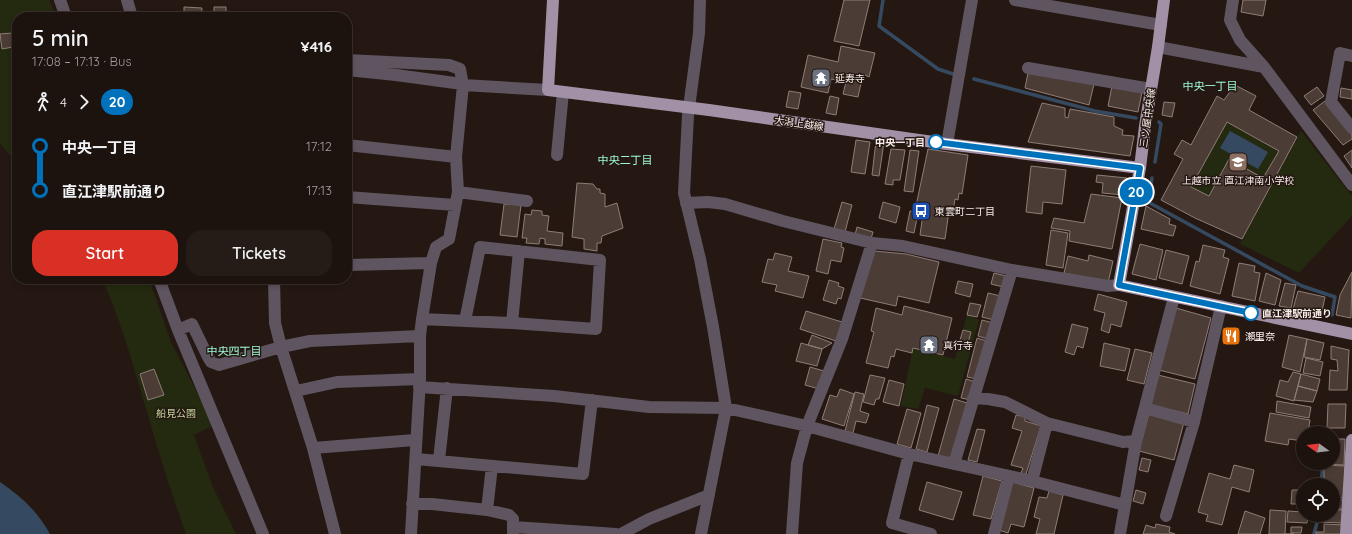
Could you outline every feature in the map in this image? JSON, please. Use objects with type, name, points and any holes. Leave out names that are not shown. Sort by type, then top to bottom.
[{"type":"main road","points":[[548,90],[552,0]]},
{"type":"main road","name":"三ツ屋中央線","points":[[1119,285],[1140,168],[1164,0]]},
{"type":"main road","name":"大潟上越線","points":[[548,90],[947,144],[1140,168]]},
{"type":"main road","points":[[1119,285],[1352,334]]},
{"type":"main road","points":[[1346,534],[1352,440]]},
{"type":"street","points":[[60,0],[64,12]]},
{"type":"street","points":[[127,0],[131,12]]},
{"type":"street","points":[[700,0],[699,33],[689,108],[684,183],[686,203],[700,259],[713,327],[726,408],[700,534]]},
{"type":"street","points":[[947,144],[972,0]]},
{"type":"street","points":[[1015,0],[1161,25]]},
{"type":"street","points":[[1233,0],[1230,14],[1232,25],[1240,40],[1264,66],[1352,185]]},
{"type":"street","points":[[1158,47],[1264,66]]},
{"type":"street","points":[[1352,56],[1340,54],[1331,102],[1352,128]]},
{"type":"street","points":[[352,60],[449,65],[460,69],[463,86],[456,157],[458,192],[448,239],[436,247],[431,263],[420,336],[419,383],[415,440],[416,459],[411,534]]},
{"type":"street","points":[[1028,68],[1151,89]]},
{"type":"street","points":[[352,70],[399,75],[455,83],[463,86],[548,90]]},
{"type":"street","points":[[557,155],[563,92]]},
{"type":"street","points":[[352,146],[456,157]]},
{"type":"street","points":[[458,192],[527,201]]},
{"type":"street","points":[[352,197],[455,205]]},
{"type":"street","points":[[686,203],[708,202],[725,204],[783,221],[872,243],[903,246],[1012,270],[1108,286],[1119,285]]},
{"type":"street","points":[[792,534],[796,463],[807,426],[842,338],[872,243]]},
{"type":"street","points":[[422,319],[596,329],[600,260],[480,247],[465,321]]},
{"type":"street","points":[[512,323],[518,251]]},
{"type":"street","points":[[352,265],[431,263]]},
{"type":"street","points":[[954,464],[1012,270]]},
{"type":"street","points":[[161,284],[178,330],[263,534]]},
{"type":"street","points":[[274,284],[275,323],[281,347],[313,448],[335,534]]},
{"type":"street","points":[[1120,534],[1136,441],[1174,297]]},
{"type":"street","points":[[1166,516],[1194,422],[1221,306]]},
{"type":"street","points":[[178,330],[192,324],[211,362],[219,365],[281,347],[310,341],[420,336]]},
{"type":"street","points":[[296,391],[337,382],[419,383],[446,388],[592,400],[648,407],[726,408],[807,426],[873,445],[1032,481],[1125,505]]},
{"type":"street","points":[[439,460],[446,388]]},
{"type":"street","points":[[973,398],[988,398],[1005,402],[1047,423],[1123,442],[1136,441]]},
{"type":"street","points":[[416,459],[582,474],[592,400]]},
{"type":"street","points":[[1145,408],[1194,422]]},
{"type":"street","points":[[1032,481],[1047,423]]},
{"type":"street","points":[[313,448],[415,440]]},
{"type":"street","points":[[910,454],[892,523],[931,534]]},
{"type":"street","points":[[487,510],[492,466]]},
{"type":"street","points":[[994,534],[1009,476]]},
{"type":"street","points":[[621,534],[649,519],[709,495]]},
{"type":"street","points":[[412,504],[432,504],[487,510],[509,515],[513,519],[513,531],[616,534]]},
{"type":"green space","points":[[0,0],[49,0],[54,12],[12,12],[12,157],[0,144]]},
{"type":"green space","points":[[1227,122],[1279,151],[1263,178],[1229,159],[1209,196],[1191,187]]},
{"type":"green space","points":[[1301,131],[1352,196],[1352,216],[1299,273],[1240,244]]},
{"type":"green space","name":"船見公園","points":[[104,284],[151,284],[171,342],[214,425],[194,435],[212,485],[236,534],[186,534],[161,460],[133,363]]},
{"type":"green space","points":[[967,315],[979,320],[958,396],[925,388],[918,409],[901,406],[913,348],[955,359]]},
{"type":"water","points":[[1230,131],[1268,152],[1258,169],[1220,148]]},
{"type":"water","points":[[0,482],[28,505],[50,534],[0,534]]},
{"type":"building","points":[[844,0],[870,0],[859,46],[834,41]]},
{"type":"building","points":[[1243,0],[1266,0],[1263,16],[1241,12]]},
{"type":"building","points":[[184,7],[202,8],[202,12],[184,12]]},
{"type":"building","points":[[214,7],[226,7],[226,12],[214,12]]},
{"type":"building","points":[[12,33],[12,47],[2,49],[0,34]]},
{"type":"building","points":[[841,46],[875,53],[869,77],[863,74],[858,97],[843,94],[846,82],[831,79],[828,93],[801,87],[808,55],[838,62]]},
{"type":"building","points":[[1028,73],[1094,84],[1089,105],[1025,88]]},
{"type":"building","points":[[1235,85],[1256,96],[1249,110],[1297,137],[1242,239],[1195,218],[1161,200],[1183,159],[1174,154],[1182,140],[1191,145],[1217,96],[1224,100]],"holes":[[[1227,122],[1279,151],[1263,178],[1229,159],[1209,196],[1191,187]]]},
{"type":"building","points":[[1112,86],[1142,92],[1138,112],[1108,106]]},
{"type":"building","points":[[1317,87],[1324,96],[1311,105],[1304,96]]},
{"type":"building","points":[[1341,88],[1352,90],[1352,99],[1340,97]]},
{"type":"building","points":[[789,91],[801,93],[798,109],[786,107]]},
{"type":"building","points":[[830,96],[839,98],[836,115],[826,113]]},
{"type":"building","points":[[1325,101],[1352,135],[1352,139],[1343,145],[1313,110]]},
{"type":"building","points":[[1164,102],[1175,103],[1172,117],[1162,115]]},
{"type":"building","points":[[1042,103],[1065,108],[1065,117],[1068,118],[1070,109],[1114,117],[1114,126],[1123,130],[1122,135],[1134,136],[1130,156],[1028,142]]},
{"type":"building","points":[[856,140],[870,142],[865,174],[851,172]]},
{"type":"building","points":[[876,141],[884,142],[879,176],[872,175]]},
{"type":"building","points":[[891,149],[905,150],[900,180],[893,180],[893,185],[885,184]]},
{"type":"building","points":[[928,149],[968,155],[962,194],[959,193],[958,200],[955,199],[953,211],[949,211],[945,239],[920,235],[924,207],[916,206]]},
{"type":"building","points":[[910,150],[919,151],[913,192],[904,191]]},
{"type":"building","points":[[1352,150],[1352,168],[1344,156]]},
{"type":"building","points":[[1031,166],[1066,170],[1062,204],[1043,202],[1042,214],[1026,212]]},
{"type":"building","points":[[1097,175],[1127,178],[1124,195],[1102,193],[1103,183],[1096,182]]},
{"type":"building","points":[[577,183],[593,184],[597,189],[600,189],[600,193],[605,194],[605,207],[617,203],[623,228],[602,236],[601,243],[597,243],[597,251],[584,249],[584,239],[572,237]]},
{"type":"building","points":[[1091,194],[1122,198],[1112,249],[1069,241],[1070,231],[1051,228],[1054,218],[1084,223]]},
{"type":"building","points":[[842,202],[852,205],[845,232],[834,229]]},
{"type":"building","points":[[883,202],[900,207],[896,223],[879,218]]},
{"type":"building","points":[[504,204],[521,205],[517,237],[500,235]]},
{"type":"building","points":[[1146,206],[1170,219],[1169,224],[1176,226],[1173,236],[1141,229]]},
{"type":"building","points":[[532,210],[542,211],[542,215],[549,216],[547,231],[563,233],[562,246],[545,244],[545,239],[540,238],[539,244],[526,243],[527,238],[522,238],[525,214],[531,215]]},
{"type":"building","points":[[910,211],[918,213],[914,233],[906,231]]},
{"type":"building","points":[[857,227],[873,232],[871,239],[855,235]]},
{"type":"building","points":[[1051,230],[1068,233],[1063,268],[1046,265]]},
{"type":"building","points":[[823,239],[842,243],[841,247],[844,248],[841,262],[831,260],[828,274],[816,271]]},
{"type":"building","points":[[1140,244],[1163,250],[1156,280],[1132,274]]},
{"type":"building","points":[[1203,245],[1225,250],[1223,257],[1229,259],[1220,294],[1190,286],[1196,261],[1199,262]]},
{"type":"building","points":[[1166,250],[1189,256],[1182,284],[1159,278]]},
{"type":"building","points":[[874,251],[906,254],[939,262],[929,303],[898,296],[896,306],[860,298]]},
{"type":"building","points":[[775,253],[792,257],[788,271],[809,276],[803,298],[775,291],[777,285],[762,282],[768,259],[773,260]]},
{"type":"building","points":[[1089,255],[1113,261],[1108,283],[1064,273],[1068,256],[1088,261]]},
{"type":"building","points":[[1239,263],[1255,266],[1254,272],[1260,273],[1255,301],[1232,296]]},
{"type":"building","points":[[1352,272],[1351,318],[1336,315],[1340,295]]},
{"type":"building","points":[[994,273],[1006,276],[1003,287],[991,284]]},
{"type":"building","points":[[1266,273],[1281,280],[1275,305],[1259,301]]},
{"type":"building","points":[[829,280],[839,283],[838,286],[844,288],[841,299],[838,298],[836,304],[823,300]]},
{"type":"building","points":[[958,281],[973,284],[970,297],[955,293]]},
{"type":"building","points":[[1285,283],[1296,285],[1291,308],[1279,306]]},
{"type":"building","points":[[1298,291],[1325,297],[1321,316],[1293,309]]},
{"type":"building","points":[[988,293],[1001,296],[994,320],[982,317]]},
{"type":"building","points":[[1098,294],[1127,302],[1121,327],[1111,324],[1109,333],[1101,330],[1105,313],[1094,310]]},
{"type":"building","points":[[970,303],[981,305],[977,317],[967,315]]},
{"type":"building","points":[[904,306],[952,318],[943,355],[913,348],[912,353],[896,349],[894,357],[891,356],[888,368],[866,363],[874,332],[871,331],[876,308],[902,315]]},
{"type":"building","points":[[1176,308],[1211,318],[1195,379],[1159,370]]},
{"type":"building","points":[[806,311],[842,322],[836,341],[800,329]]},
{"type":"building","points":[[982,320],[993,323],[988,339],[978,336]]},
{"type":"building","points":[[1072,324],[1088,328],[1083,348],[1077,346],[1074,355],[1065,352]]},
{"type":"building","points":[[963,330],[971,332],[968,343],[960,340]]},
{"type":"building","points":[[812,335],[832,343],[822,349],[808,345]]},
{"type":"building","points":[[1289,335],[1307,339],[1300,372],[1282,367]]},
{"type":"building","points":[[977,338],[987,341],[977,379],[967,377]]},
{"type":"building","points":[[1307,339],[1324,343],[1320,360],[1304,357]]},
{"type":"building","points":[[801,343],[822,349],[817,366],[796,361]]},
{"type":"building","points":[[1104,343],[1130,349],[1125,371],[1100,366]]},
{"type":"building","points":[[1331,346],[1349,350],[1347,390],[1329,390],[1330,370],[1338,371],[1337,360],[1331,359]]},
{"type":"building","points":[[1135,349],[1152,353],[1144,384],[1127,380]]},
{"type":"building","points":[[1306,358],[1323,362],[1320,376],[1303,373]]},
{"type":"building","points":[[810,367],[824,371],[819,389],[805,385]]},
{"type":"building","points":[[154,369],[164,395],[148,400],[140,374]]},
{"type":"building","points":[[1293,372],[1301,374],[1294,401],[1276,396],[1280,380],[1288,382]]},
{"type":"building","points":[[1301,374],[1320,379],[1317,391],[1298,386]]},
{"type":"building","points":[[870,375],[885,378],[879,399],[876,399],[874,405],[863,402]]},
{"type":"building","points":[[1158,375],[1195,384],[1188,414],[1151,405]]},
{"type":"building","points":[[966,379],[976,382],[971,400],[961,398]]},
{"type":"building","points":[[889,380],[904,384],[899,406],[883,402]]},
{"type":"building","points":[[1298,386],[1317,391],[1313,402],[1294,400]]},
{"type":"building","points":[[840,389],[854,394],[844,426],[822,419],[830,395],[837,397]]},
{"type":"building","points":[[855,392],[864,394],[860,411],[869,414],[866,423],[856,421],[853,433],[845,431]]},
{"type":"building","points":[[954,399],[967,403],[951,460],[938,456]]},
{"type":"building","points":[[1277,401],[1311,407],[1309,418],[1276,412]]},
{"type":"building","points":[[1328,404],[1346,404],[1345,428],[1340,428],[1340,426],[1327,426]]},
{"type":"building","points":[[927,405],[939,408],[927,452],[916,449]]},
{"type":"building","points":[[907,409],[921,413],[911,448],[897,444]]},
{"type":"building","points":[[1149,413],[1184,422],[1174,460],[1139,451]]},
{"type":"building","points":[[1270,413],[1310,420],[1309,426],[1296,426],[1296,440],[1289,439],[1288,445],[1265,441]]},
{"type":"building","points":[[1016,415],[1025,417],[1025,421],[1041,426],[1026,474],[1021,473],[1023,468],[1011,465],[1022,431],[1012,428]]},
{"type":"building","points":[[977,429],[985,430],[977,462],[968,460]]},
{"type":"building","points":[[1340,439],[1345,439],[1344,465],[1340,465]]},
{"type":"building","points":[[1142,458],[1151,460],[1148,472],[1139,470]]},
{"type":"building","points":[[1234,465],[1254,470],[1249,492],[1232,487],[1222,525],[1206,521],[1208,515],[1198,512],[1209,473],[1230,479]]},
{"type":"building","points":[[1340,466],[1345,466],[1344,498],[1340,498],[1340,478],[1324,478],[1324,470],[1340,470]]},
{"type":"building","points":[[983,476],[1002,481],[991,519],[973,515]]},
{"type":"building","points":[[927,482],[962,492],[953,520],[919,510]]},
{"type":"building","points":[[1012,482],[1034,488],[1024,527],[1011,524],[1008,533],[999,530]]},
{"type":"building","points":[[1136,490],[1146,493],[1143,504],[1133,501]]},
{"type":"building","points":[[1292,490],[1296,490],[1296,504],[1291,504]]},
{"type":"building","points":[[1049,491],[1063,495],[1054,534],[1036,534],[1040,519],[1034,517],[1039,497],[1047,498]]},
{"type":"building","points":[[1340,500],[1343,500],[1343,509],[1340,509]]},
{"type":"building","points":[[1270,510],[1286,511],[1285,534],[1269,534]]},
{"type":"building","points":[[1340,510],[1343,510],[1343,523],[1319,522],[1340,522]]},
{"type":"building","points":[[1245,511],[1265,518],[1260,534],[1238,534]]},
{"type":"building","points":[[1288,511],[1296,512],[1296,522],[1307,522],[1307,523],[1287,522]]},
{"type":"building","points":[[1156,524],[1170,527],[1169,532],[1175,534],[1143,534],[1146,525],[1155,528]]},
{"type":"building","points":[[1324,524],[1344,525],[1343,534],[1316,534],[1316,532],[1324,532]]},
{"type":"building","points":[[1291,527],[1302,527],[1301,533],[1291,533]]},
{"type":"waterway","points":[[883,0],[879,26],[938,69],[956,75]]},
{"type":"waterway","points":[[974,79],[1095,111],[1136,118]]},
{"type":"waterway","points":[[1155,162],[1161,124],[1159,122]]},
{"type":"waterway","points":[[1152,178],[1148,202],[1302,286],[1335,297],[1332,315]]},
{"type":"waterway","points":[[1322,470],[1322,478]]},
{"type":"waterway","points":[[1314,534],[1317,522]]},
{"type":"bus line","name":"20","points":[[936,142],[1140,168],[1119,285],[1251,313]]},
{"type":"place","name":"延寿寺","points":[[821,78]]},
{"type":"place","name":"中央一丁目","points":[[936,142]]},
{"type":"place","name":"上越市立 直江津南小学校","points":[[1238,162]]},
{"type":"place","name":"東雲町二丁目","points":[[921,211]]},
{"type":"place","name":"直江津駅前通り","points":[[1251,313]]},
{"type":"place","name":"瀬里奈","points":[[1231,336]]},
{"type":"place","name":"真行寺","points":[[929,345]]},
{"type":"district","name":"中央一丁目","points":[[1210,86]]},
{"type":"district","name":"中央二丁目","points":[[625,160]]},
{"type":"district","name":"中央四丁目","points":[[234,351]]}]
